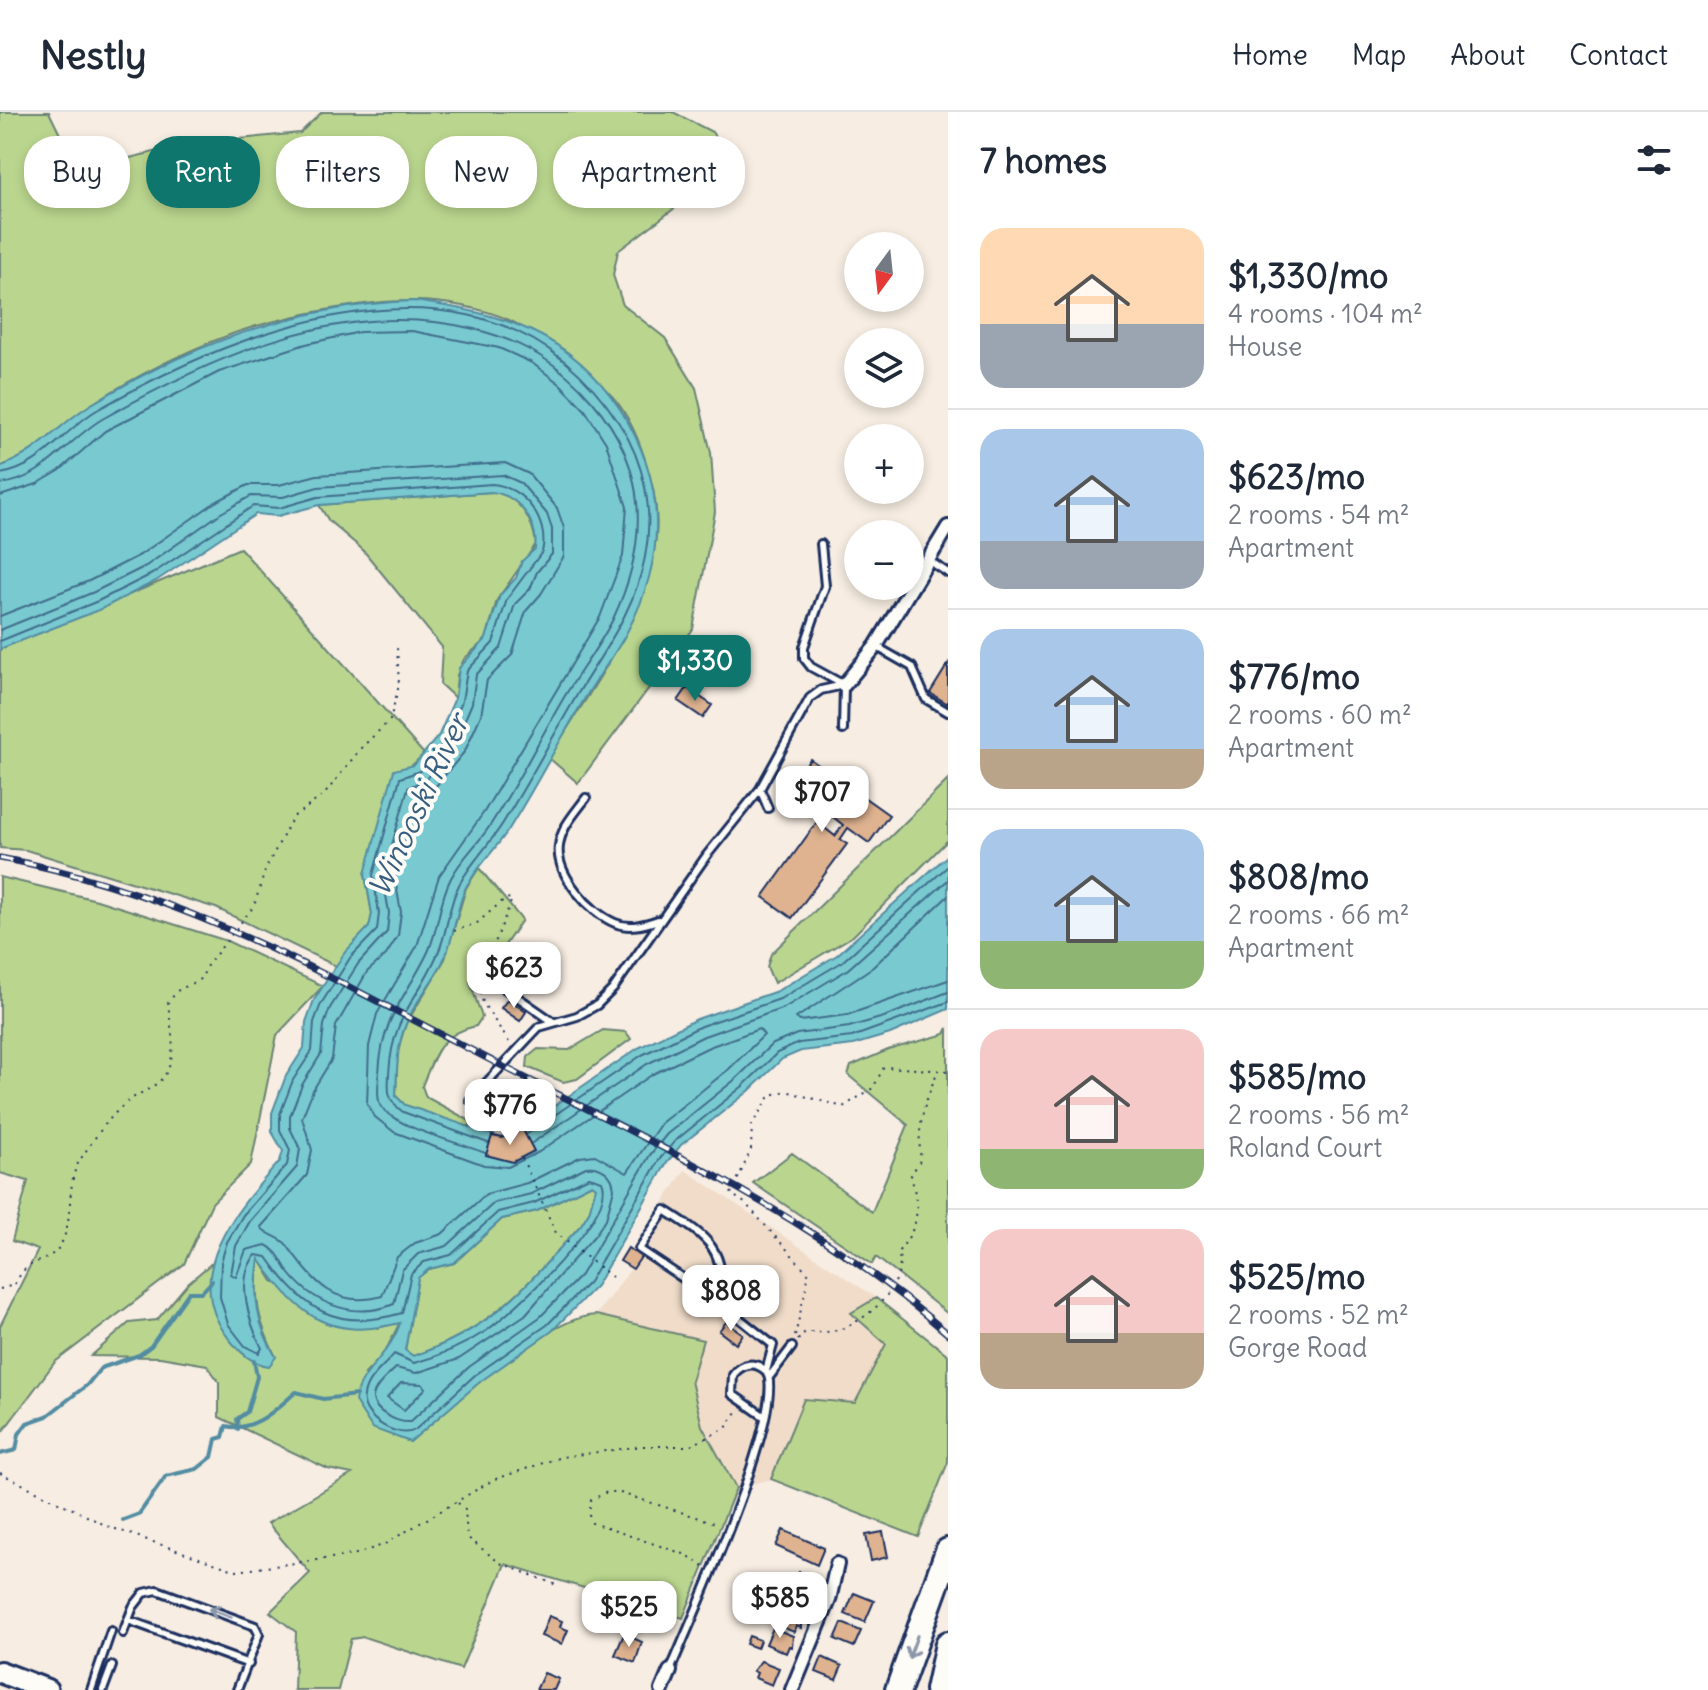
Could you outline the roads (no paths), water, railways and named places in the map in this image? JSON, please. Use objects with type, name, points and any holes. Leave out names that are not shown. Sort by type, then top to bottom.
[{"type":"highway","points":[[898,1690],[948,1551]]},
{"type":"highway","points":[[938,1690],[948,1644]]},
{"type":"main road","points":[[0,1672],[47,1690]]},
{"type":"street","points":[[844,685],[876,646],[948,527]]},
{"type":"street","points":[[792,1690],[829,1600],[837,1564]]},
{"type":"street","points":[[662,1690],[670,1671]]},
{"type":"lane","points":[[821,544],[825,586],[804,647],[804,658],[811,667],[844,685]]},
{"type":"lane","points":[[928,560],[948,573]]},
{"type":"lane","points":[[876,646],[912,667],[926,699],[948,712]]},
{"type":"lane","points":[[843,730],[844,685]]},
{"type":"lane","points":[[470,1100],[515,1049],[552,1021],[577,1016],[597,1005],[636,959],[659,920],[760,789],[810,698],[821,690],[844,685]]},
{"type":"lane","points":[[760,789],[768,808]]},
{"type":"lane","points":[[586,798],[564,829],[559,843],[558,855],[571,883],[597,912],[616,923],[633,926],[659,920]]},
{"type":"lane","points":[[497,983],[552,1021]]},
{"type":"lane","points":[[670,1671],[748,1479],[771,1390],[768,1373],[773,1345],[720,1303],[639,1249],[665,1210],[704,1235],[716,1250],[721,1271],[720,1303]]},
{"type":"lane","points":[[768,1373],[792,1347]]},
{"type":"lane","points":[[765,1417],[742,1404],[732,1394],[733,1375],[748,1364],[768,1373]]},
{"type":"lane","points":[[123,1633],[144,1593],[157,1590],[255,1626],[259,1634],[237,1690]]},
{"type":"lane","points":[[128,1620],[249,1664]]},
{"type":"lane","points":[[91,1690],[111,1631]]},
{"type":"lane","points":[[103,1690],[112,1666]]},
{"type":"water","name":"Winooski River","points":[[414,301],[475,312],[530,330],[578,361],[600,382],[635,436],[646,463],[656,519],[650,575],[627,632],[509,829],[466,887],[445,957],[406,1024],[399,1051],[396,1096],[405,1105],[502,1138],[522,1128],[638,1048],[697,1019],[777,991],[837,955],[948,855],[948,1009],[890,1034],[853,1045],[801,1051],[782,1059],[749,1091],[681,1145],[666,1164],[596,1286],[552,1331],[481,1381],[410,1442],[372,1428],[355,1401],[363,1380],[390,1344],[400,1323],[353,1328],[317,1319],[288,1295],[259,1259],[256,1286],[260,1322],[276,1357],[269,1366],[263,1365],[252,1360],[229,1339],[215,1315],[210,1290],[212,1267],[232,1221],[280,1161],[283,1151],[272,1132],[272,1113],[286,1076],[304,1048],[306,1022],[314,1000],[345,952],[369,927],[372,914],[365,874],[394,770],[414,765],[439,735],[455,698],[459,668],[486,639],[500,595],[516,578],[522,561],[535,549],[534,529],[530,520],[510,498],[491,492],[319,505],[278,516],[256,514],[156,581],[101,609],[0,649],[0,467],[38,446],[90,405],[206,346],[286,320],[371,304]],"holes":[[[592,1184],[596,1187],[589,1212],[581,1225],[507,1303],[467,1332],[442,1345],[413,1356],[405,1350],[418,1278],[429,1269],[454,1263],[502,1219],[537,1211]]]},
{"type":"waterway","points":[[0,1454],[16,1450],[19,1434],[27,1423],[47,1416],[87,1385],[101,1368],[139,1355],[151,1346],[189,1292],[202,1292],[212,1281]]},
{"type":"waterway","points":[[238,1429],[237,1419],[247,1412],[257,1377],[254,1361]]},
{"type":"waterway","points":[[123,1520],[139,1514],[166,1476],[197,1469],[212,1457],[216,1439],[223,1437],[226,1426],[255,1423],[296,1392],[323,1399],[356,1395]]},
{"type":"railway","points":[[0,858],[132,892],[196,916],[320,972],[734,1186],[844,1254],[948,1334]]}]
